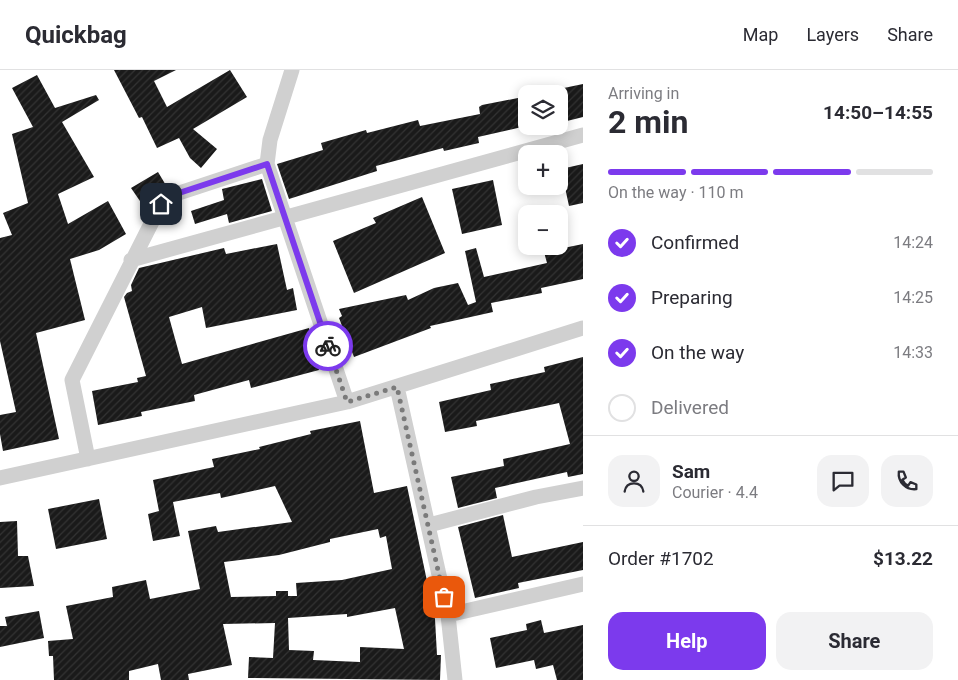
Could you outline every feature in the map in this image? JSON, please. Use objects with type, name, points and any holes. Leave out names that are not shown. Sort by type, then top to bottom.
[{"type":"street","points":[[292,70],[270,140],[267,164],[347,402]]},
{"type":"street","points":[[131,260],[285,219],[583,135]]},
{"type":"street","points":[[88,459],[71,383],[131,260],[164,199],[267,164]]},
{"type":"street","points":[[0,478],[347,402],[583,328]]},
{"type":"street","points":[[397,387],[448,615],[456,680]]},
{"type":"street","points":[[429,525],[536,497],[583,488]]},
{"type":"street","points":[[448,615],[583,584]]},
{"type":"building","points":[[114,70],[176,70],[154,81],[167,107],[230,70],[247,97],[193,129],[217,149],[201,168],[190,158],[179,138],[157,148],[142,117],[139,118]]},
{"type":"building","points":[[37,75],[55,108],[96,95],[99,100],[62,122],[94,177],[58,194],[68,224],[108,201],[126,234],[99,250],[70,259],[85,320],[36,333],[59,439],[3,451],[0,434],[0,415],[16,412],[0,341],[0,238],[12,235],[3,213],[28,203],[12,134],[33,127],[12,88]]},
{"type":"building","points":[[583,84],[583,117],[568,121],[568,87]]},
{"type":"building","points":[[518,98],[518,128],[478,137],[479,143],[444,151],[443,148],[376,166],[377,171],[289,199],[277,164],[323,150],[321,143],[366,130],[367,133],[418,120],[420,126],[480,114],[479,107]]},
{"type":"building","points":[[583,164],[583,203],[569,206],[567,195],[568,167]]},
{"type":"building","points":[[158,172],[167,187],[142,204],[131,188]]},
{"type":"building","points":[[262,179],[272,211],[229,223],[227,214],[195,224],[191,211],[224,200],[222,189]]},
{"type":"building","points":[[493,180],[502,225],[462,234],[452,189]]},
{"type":"building","points":[[422,197],[445,253],[354,293],[333,241],[376,223],[373,218]]},
{"type":"building","points":[[277,244],[287,290],[293,288],[297,310],[206,328],[202,307],[169,317],[182,364],[309,328],[319,370],[251,388],[249,380],[194,395],[195,401],[141,412],[142,416],[98,425],[92,391],[138,382],[137,378],[146,376],[124,297],[132,291],[131,285],[139,268],[224,248],[226,254]]},
{"type":"building","points":[[583,244],[583,279],[541,288],[542,293],[491,303],[493,312],[430,326],[431,328],[354,357],[339,318],[342,316],[339,309],[406,295],[408,300],[434,288],[458,283],[468,305],[476,302],[465,251],[476,248],[484,277],[547,263],[545,255],[568,255],[568,247]]},
{"type":"building","points":[[583,357],[583,474],[568,477],[567,472],[495,488],[497,498],[458,508],[451,477],[504,466],[503,459],[570,444],[559,403],[476,421],[477,426],[445,432],[439,402],[491,390],[490,384],[545,372],[544,367]]},
{"type":"building","points":[[360,421],[374,493],[407,486],[435,619],[437,655],[441,655],[440,680],[248,678],[249,657],[273,658],[275,623],[223,624],[232,665],[188,674],[189,680],[161,680],[158,664],[129,671],[129,680],[54,680],[53,656],[49,656],[48,641],[73,639],[66,606],[113,597],[112,587],[146,580],[150,599],[200,589],[188,531],[216,526],[218,532],[292,522],[275,486],[221,498],[220,493],[173,502],[180,536],[153,541],[148,514],[159,511],[153,480],[214,467],[212,459],[260,449],[259,447],[311,434],[310,431]],"holes":[[[378,529],[380,538],[386,536],[392,569],[342,580],[296,583],[297,596],[288,596],[288,591],[276,591],[276,596],[231,597],[224,562],[279,555],[330,542],[330,539]],[[395,608],[404,649],[360,647],[360,662],[313,660],[314,651],[289,650],[288,618],[347,614],[347,617]]]},
{"type":"building","points":[[99,499],[107,539],[56,549],[48,509]]},
{"type":"building","points":[[503,515],[512,557],[583,542],[583,570],[518,583],[519,588],[475,598],[458,527]]},
{"type":"building","points":[[17,521],[18,556],[28,556],[34,586],[0,588],[0,522]]},
{"type":"building","points":[[39,611],[44,638],[0,647],[0,626],[7,626],[5,617]]},
{"type":"building","points":[[541,620],[544,633],[583,625],[583,680],[557,680],[553,665],[536,669],[534,660],[496,668],[490,638],[527,630],[526,624]]},
{"type":"way so far","points":[[328,346],[347,402],[397,387],[444,597]]},
{"type":"route","points":[[161,204],[164,199],[176,194],[267,164],[328,346]]}]
